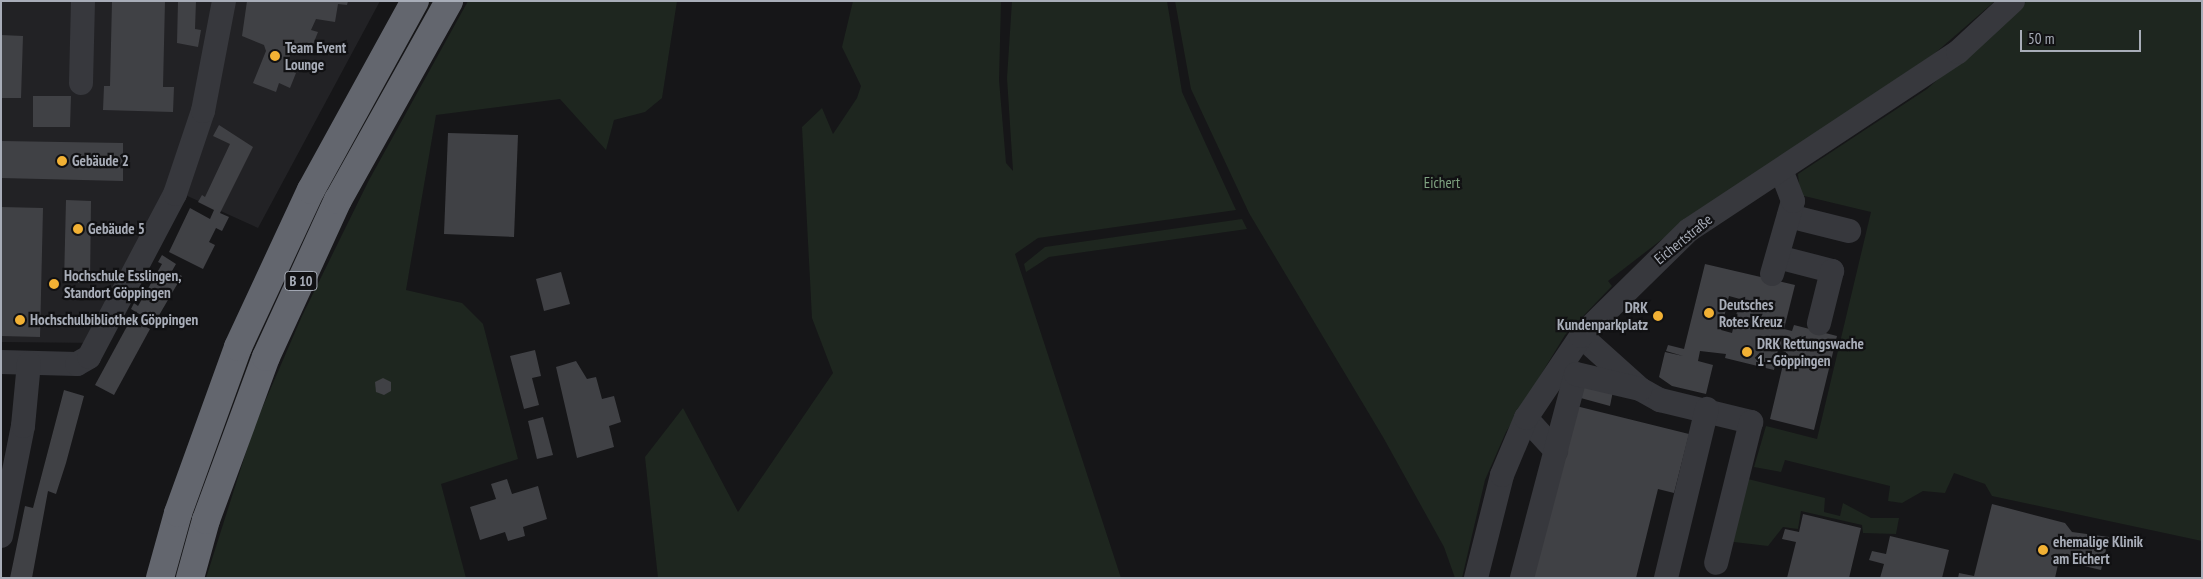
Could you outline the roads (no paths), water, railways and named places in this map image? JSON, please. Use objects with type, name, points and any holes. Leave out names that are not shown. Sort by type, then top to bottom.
[{"type":"highway","name":"B 10","points":[[160,578],[184,496],[238,347],[311,190],[415,1]]},
{"type":"highway","name":"B 10","points":[[190,578],[206,520],[266,357],[338,200],[449,1]]},
{"type":"street","points":[[81,82],[83,1]]},
{"type":"street","points":[[1,362],[77,364],[88,357],[175,194],[203,111],[224,1]]},
{"type":"street","name":"Eichertstraße","points":[[1476,578],[1502,475],[1526,418],[1581,336],[1689,230],[1958,52],[2013,1]]},
{"type":"street","points":[[1781,170],[1793,201],[1775,266],[1832,271],[1818,323]]},
{"type":"street","points":[[1789,216],[1849,231]]},
{"type":"street","points":[[1581,336],[1640,389],[1660,400],[1706,409],[1751,422],[1716,563]]},
{"type":"street","points":[[1,536],[23,426],[29,363]]},
{"type":"street","points":[[1522,578],[1576,374],[1640,389]]},
{"type":"street","points":[[1666,578],[1706,409]]},
{"type":"street","points":[[1526,418],[1556,451]]},
{"type":"place","name":"Team Event Lounge","points":[[275,56]]},
{"type":"place","name":"Gebäude 2","points":[[62,161]]},
{"type":"place","name":"Gebäude 5","points":[[78,229]]},
{"type":"place","name":"Hochschule Esslingen, Standort Göppingen","points":[[54,284]]},
{"type":"place","name":"Deutsches Rotes Kreuz","points":[[1709,313]]},
{"type":"place","name":"DRK Kundenparkplatz","points":[[1658,316]]},
{"type":"place","name":"Hochschulbibliothek Göppingen","points":[[20,320]]},
{"type":"place","name":"DRK Rettungswache 1 - Göppingen","points":[[1747,352]]},
{"type":"place","name":"ehemalige Klinik am Eichert","points":[[2043,550]]},
{"type":"park label","name":"Eichert","points":[[1442,183]]}]
